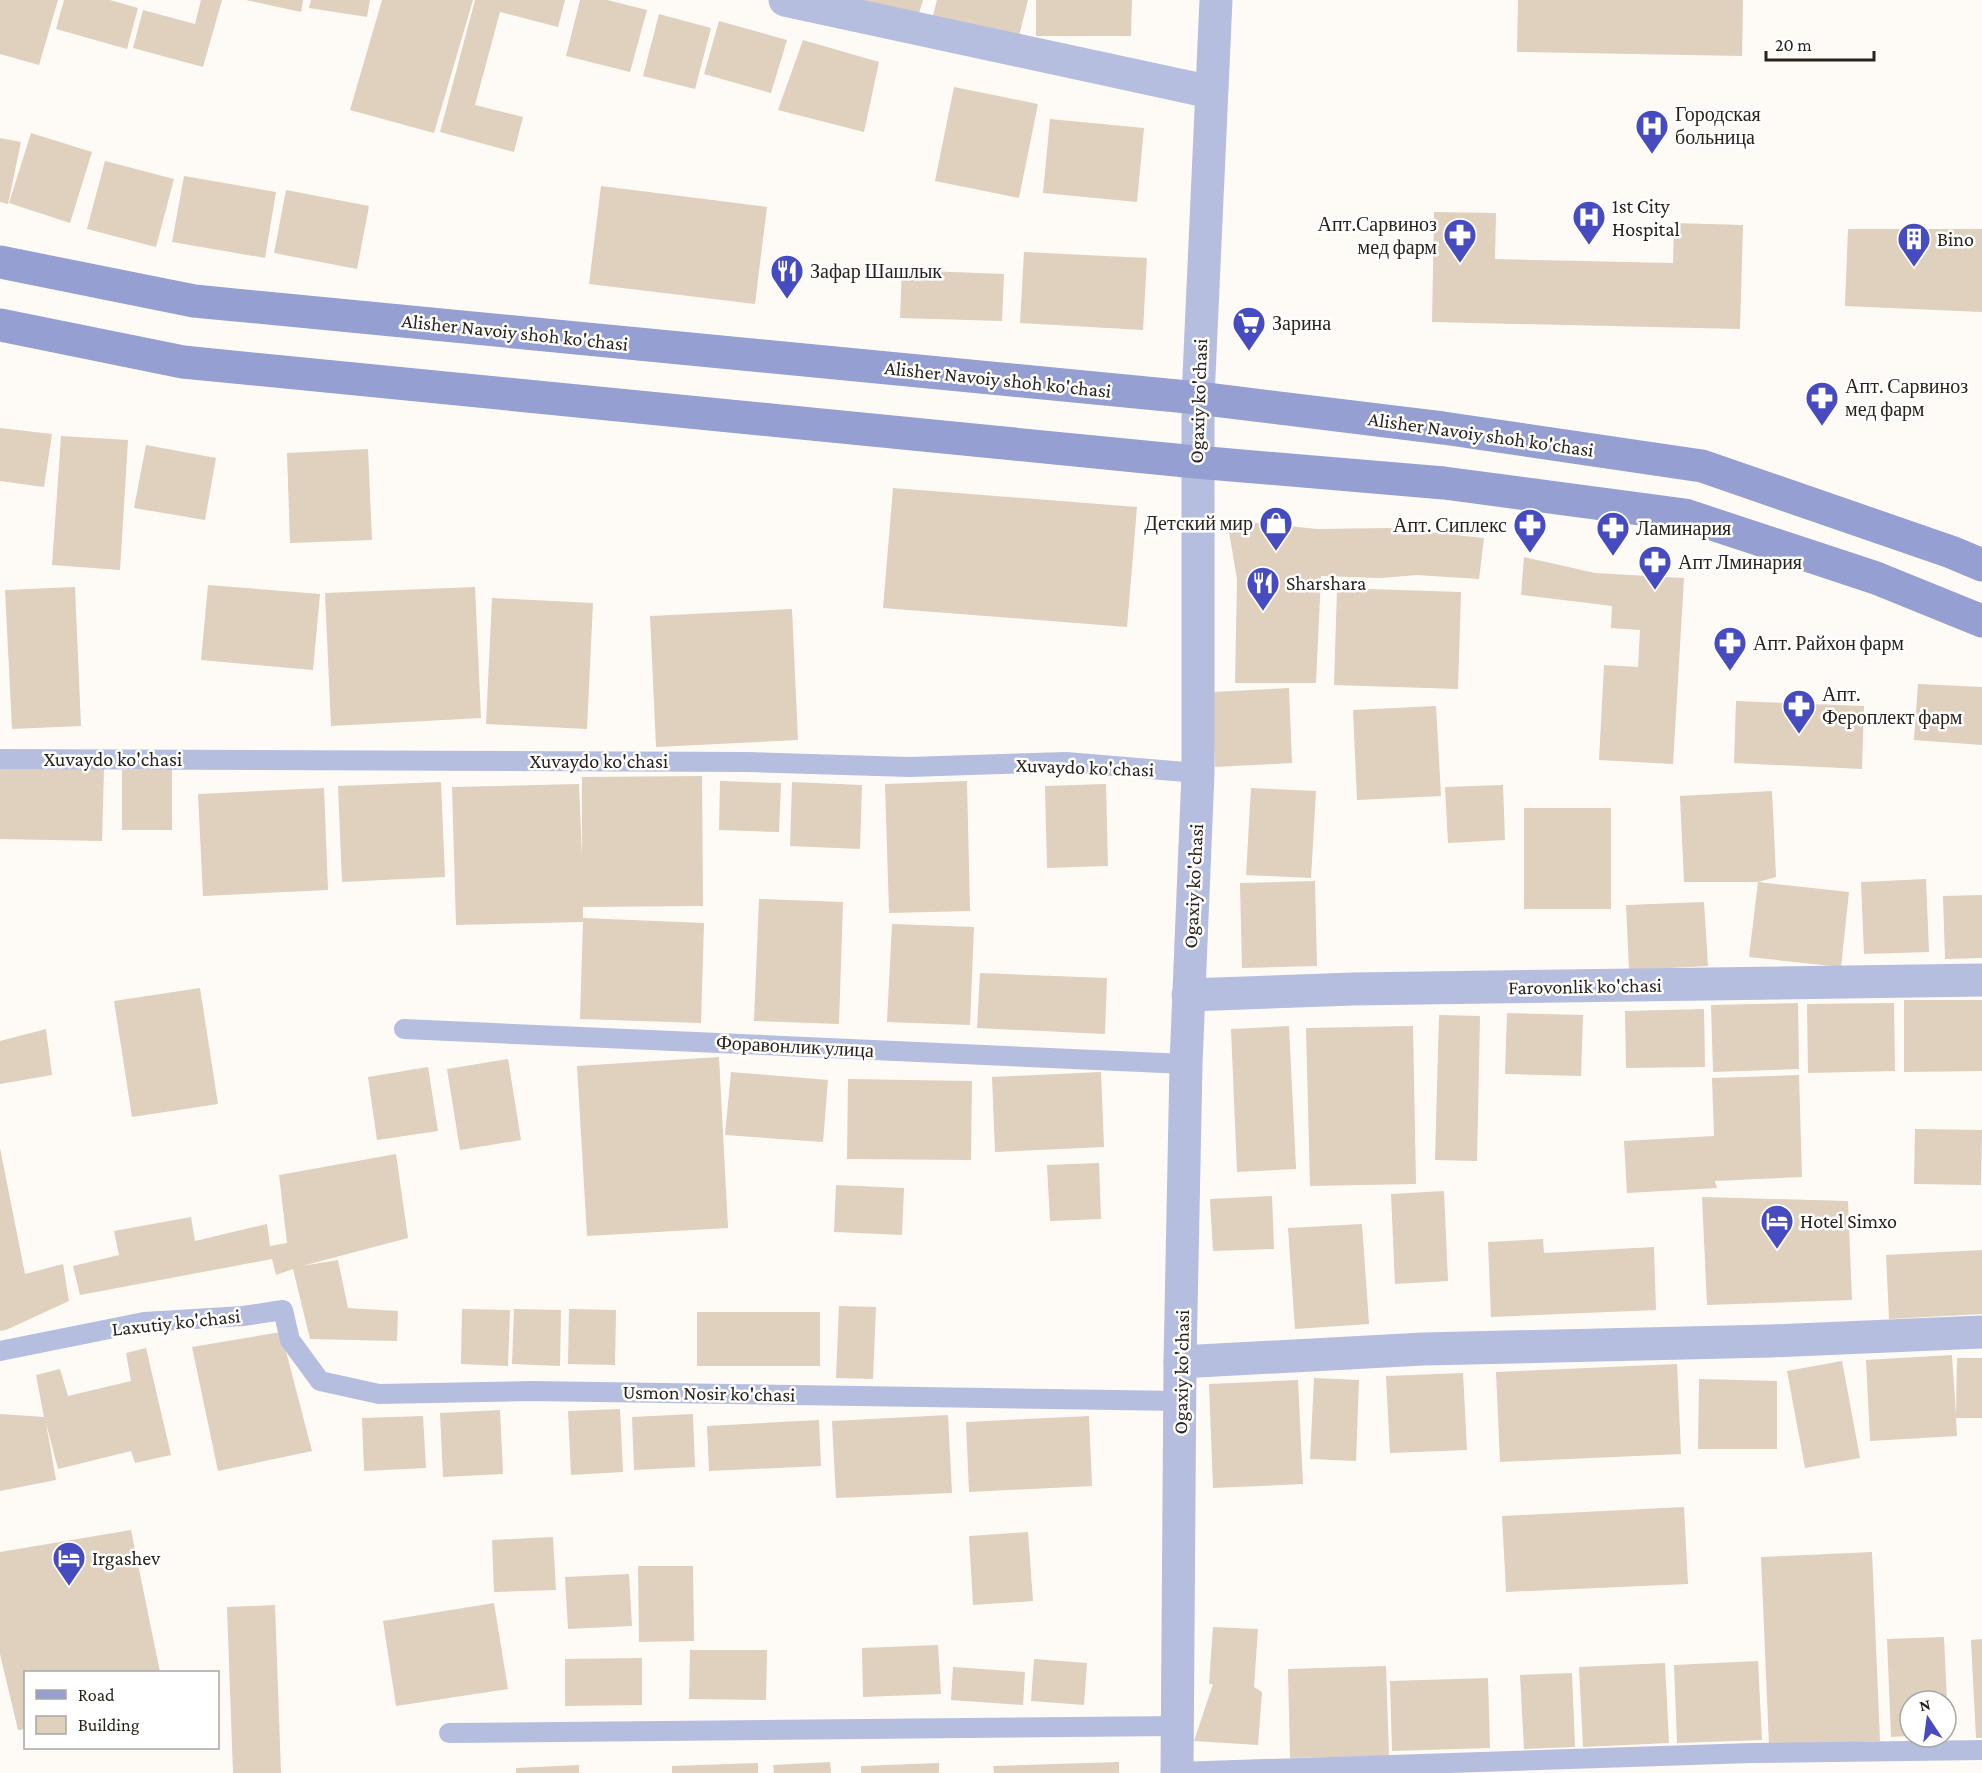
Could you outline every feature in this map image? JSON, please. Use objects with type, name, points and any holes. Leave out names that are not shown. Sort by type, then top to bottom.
[{"type":"main road","name":"Alisher Navoiy shoh ko'chasi","points":[[0,262],[194,301],[1197,398],[1443,428],[1702,466],[1951,552],[1982,565]]},
{"type":"main road","points":[[0,325],[183,362],[1196,462],[1444,483],[1685,515],[1876,578],[1982,621]]},
{"type":"street","points":[[785,0],[1211,92]]},
{"type":"street","name":"Ogaxiy ko'chasi","points":[[1177,1773],[1180,1362],[1186,1064],[1198,773],[1197,398],[1216,0]]},
{"type":"street","name":"Farovonlik ko'chasi","points":[[1188,995],[1353,989],[1982,980]]},
{"type":"street","points":[[1180,1362],[1423,1348],[1770,1341],[1982,1332]]},
{"type":"lane","name":"Xuvaydo ko'chasi","points":[[0,759],[747,762],[909,768],[1066,762],[1198,773]]},
{"type":"lane","name":"Форавонлик улица","points":[[404,1029],[1186,1064]]},
{"type":"lane","name":"Laxutiy ko'chasi","points":[[0,1351],[144,1322],[243,1316],[283,1310]]},
{"type":"lane","name":"Usmon Nosir ko'chasi","points":[[283,1310],[290,1340],[320,1381],[379,1394],[554,1391],[1180,1401]]},
{"type":"lane","points":[[449,1733],[1176,1726]]},
{"type":"lane","points":[[1177,1773],[1752,1753],[1982,1750]]},
{"type":"building","points":[[0,0],[58,0],[39,65],[0,54]]},
{"type":"building","points":[[64,0],[110,0],[138,8],[127,49],[56,29]]},
{"type":"building","points":[[201,0],[222,0],[203,67],[133,48],[143,10],[195,24]]},
{"type":"building","points":[[246,0],[303,0],[301,12]]},
{"type":"building","points":[[311,0],[370,0],[367,17],[309,8]]},
{"type":"building","points":[[382,0],[473,0],[434,133],[350,110]]},
{"type":"building","points":[[475,0],[565,0],[558,27],[500,12],[475,105],[523,117],[514,152],[440,132]]},
{"type":"building","points":[[580,0],[607,0],[647,10],[630,72],[566,56]]},
{"type":"building","points":[[834,0],[923,0],[916,23]]},
{"type":"building","points":[[937,0],[1028,0],[1017,44],[931,23]]},
{"type":"building","points":[[1036,0],[1132,0],[1131,36],[1036,36]]},
{"type":"building","points":[[1518,0],[1743,0],[1742,56],[1517,52]]},
{"type":"building","points":[[659,14],[711,28],[695,89],[643,76]]},
{"type":"building","points":[[719,21],[787,40],[771,93],[704,74]]},
{"type":"building","points":[[803,40],[879,62],[864,132],[778,110]]},
{"type":"building","points":[[954,87],[1038,104],[1019,198],[935,181]]},
{"type":"building","points":[[1050,119],[1144,128],[1137,202],[1043,193]]},
{"type":"building","points":[[31,133],[92,152],[70,223],[9,203]]},
{"type":"building","points":[[0,138],[21,142],[8,204],[0,202]]},
{"type":"building","points":[[105,161],[174,179],[156,247],[87,229]]},
{"type":"building","points":[[184,176],[276,192],[265,258],[172,242]]},
{"type":"building","points":[[601,186],[767,207],[755,304],[589,284]]},
{"type":"building","points":[[286,190],[369,206],[357,269],[274,253]]},
{"type":"building","points":[[1434,212],[1496,213],[1495,259],[1673,263],[1674,223],[1743,225],[1740,329],[1432,322]]},
{"type":"building","name":"Bino","points":[[1848,229],[1982,229],[1982,312],[1845,306]]},
{"type":"building","points":[[1024,252],[1147,258],[1143,330],[1020,323]]},
{"type":"building","points":[[902,270],[1004,274],[1002,321],[900,318]]},
{"type":"building","points":[[0,428],[52,434],[44,487],[0,481]]},
{"type":"building","points":[[61,436],[128,440],[120,570],[52,565]]},
{"type":"building","points":[[146,445],[216,458],[205,520],[134,508]]},
{"type":"building","points":[[368,449],[372,540],[290,543],[287,453]]},
{"type":"building","points":[[893,488],[1137,507],[1127,627],[883,608]]},
{"type":"building","points":[[1227,520],[1317,529],[1388,528],[1484,538],[1479,579],[1417,575],[1381,578],[1321,576],[1316,683],[1235,683],[1237,579]]},
{"type":"building","points":[[1524,557],[1595,573],[1684,578],[1673,764],[1599,760],[1604,665],[1638,667],[1640,630],[1611,628],[1612,606],[1521,595]]},
{"type":"building","points":[[208,585],[320,594],[313,670],[201,660]]},
{"type":"building","points":[[75,587],[81,726],[12,729],[5,590]]},
{"type":"building","points":[[475,587],[481,718],[331,726],[325,593]]},
{"type":"building","points":[[1337,588],[1461,592],[1458,689],[1334,685]]},
{"type":"building","points":[[492,598],[593,603],[587,729],[486,724]]},
{"type":"building","points":[[792,609],[798,740],[656,747],[650,616]]},
{"type":"building","points":[[1918,684],[1982,687],[1982,745],[1914,740]]},
{"type":"building","points":[[1289,688],[1292,763],[1215,767],[1212,692]]},
{"type":"building","name":"Апт. Фероплект фарм","points":[[1736,701],[1864,706],[1862,769],[1734,763]]},
{"type":"building","points":[[1436,706],[1441,796],[1357,800],[1353,710]]},
{"type":"building","points":[[0,767],[104,769],[102,841],[0,839]]},
{"type":"building","points":[[172,769],[172,830],[122,830],[122,770]]},
{"type":"building","points":[[702,776],[703,906],[583,907],[583,918],[704,923],[701,1023],[580,1019],[583,922],[456,925],[452,787],[579,784],[582,857],[582,777]]},
{"type":"building","points":[[720,781],[781,783],[779,832],[719,830]]},
{"type":"building","points":[[967,781],[970,911],[889,913],[885,784]]},
{"type":"building","points":[[441,782],[445,877],[342,882],[338,786]]},
{"type":"building","points":[[792,782],[862,785],[860,849],[790,846]]},
{"type":"building","points":[[1106,784],[1108,866],[1047,868],[1045,786]]},
{"type":"building","points":[[1503,785],[1505,840],[1448,843],[1445,787]]},
{"type":"building","points":[[324,788],[328,890],[203,896],[198,794]]},
{"type":"building","points":[[1251,788],[1316,791],[1311,878],[1246,875]]},
{"type":"building","points":[[1772,791],[1776,877],[1758,882],[1684,882],[1680,796]]},
{"type":"building","points":[[1524,808],[1611,808],[1611,909],[1524,909]]},
{"type":"building","points":[[1926,879],[1929,952],[1864,954],[1861,882]]},
{"type":"building","points":[[1315,881],[1317,966],[1242,968],[1240,883]]},
{"type":"building","points":[[1758,882],[1849,892],[1841,967],[1749,957]]},
{"type":"building","points":[[1982,895],[1982,958],[1945,959],[1943,896]]},
{"type":"building","points":[[759,899],[843,902],[839,1024],[754,1021]]},
{"type":"building","points":[[1704,902],[1708,966],[1629,970],[1626,905]]},
{"type":"building","points":[[892,924],[974,927],[970,1025],[887,1022]]},
{"type":"building","points":[[980,973],[1107,978],[1105,1034],[977,1028]]},
{"type":"building","points":[[200,988],[218,1104],[132,1117],[114,1001]]},
{"type":"building","points":[[1904,1000],[1982,1000],[1982,1071],[1904,1072]]},
{"type":"building","points":[[1798,1003],[1799,1069],[1713,1072],[1711,1005]]},
{"type":"building","points":[[1894,1003],[1895,1071],[1808,1073],[1807,1004]]},
{"type":"building","points":[[1704,1009],[1705,1067],[1626,1068],[1625,1011]]},
{"type":"building","points":[[1507,1013],[1583,1015],[1581,1076],[1505,1074]]},
{"type":"building","points":[[1439,1015],[1480,1016],[1477,1161],[1435,1160]]},
{"type":"building","points":[[1289,1026],[1296,1169],[1237,1172],[1231,1029]]},
{"type":"building","points":[[1413,1026],[1416,1184],[1310,1186],[1306,1028]]},
{"type":"building","points":[[46,1029],[52,1075],[0,1084],[0,1041]]},
{"type":"building","points":[[719,1057],[728,1228],[587,1236],[577,1066]]},
{"type":"building","points":[[508,1059],[521,1140],[460,1150],[447,1069]]},
{"type":"building","points":[[428,1067],[438,1131],[377,1140],[368,1077]]},
{"type":"building","points":[[731,1072],[828,1080],[823,1142],[725,1135]]},
{"type":"building","points":[[1101,1072],[1104,1147],[995,1152],[992,1077]]},
{"type":"building","points":[[1799,1075],[1802,1177],[1715,1181],[1717,1188],[1627,1193],[1624,1141],[1714,1136],[1712,1078]]},
{"type":"building","points":[[848,1079],[972,1081],[971,1160],[847,1159]]},
{"type":"building","points":[[1915,1129],[1982,1130],[1981,1185],[1914,1184]]},
{"type":"building","points":[[0,1148],[25,1274],[63,1264],[69,1301],[0,1331]]},
{"type":"building","points":[[396,1154],[408,1238],[302,1266],[338,1260],[348,1308],[398,1311],[397,1341],[310,1339],[293,1269],[276,1275],[272,1259],[80,1295],[73,1266],[119,1255],[114,1231],[191,1217],[195,1241],[267,1224],[270,1246],[287,1243],[279,1175]]},
{"type":"building","points":[[1099,1163],[1101,1219],[1050,1221],[1047,1165]]},
{"type":"building","points":[[836,1185],[904,1188],[902,1235],[834,1232]]},
{"type":"building","points":[[1444,1191],[1448,1281],[1395,1284],[1391,1194]]},
{"type":"building","points":[[1272,1196],[1274,1249],[1213,1251],[1210,1199]]},
{"type":"building","name":"Hotel Simxo","points":[[1702,1197],[1848,1201],[1852,1300],[1707,1305]]},
{"type":"building","points":[[1362,1224],[1369,1324],[1295,1329],[1288,1228]]},
{"type":"building","points":[[1543,1239],[1544,1253],[1654,1247],[1656,1310],[1491,1317],[1488,1242]]},
{"type":"building","points":[[1982,1250],[1982,1314],[1889,1319],[1886,1255]]},
{"type":"building","points":[[839,1306],[876,1307],[873,1379],[836,1378]]},
{"type":"building","points":[[462,1309],[510,1310],[508,1366],[461,1364]]},
{"type":"building","points":[[514,1309],[561,1310],[560,1366],[512,1364]]},
{"type":"building","points":[[569,1309],[616,1310],[615,1365],[568,1364]]},
{"type":"building","points":[[697,1312],[820,1312],[820,1366],[697,1366]]},
{"type":"building","points":[[281,1332],[312,1451],[218,1471],[192,1347]]},
{"type":"building","points":[[146,1348],[171,1455],[135,1463],[131,1451],[58,1469],[46,1423],[56,1480],[0,1491],[0,1414],[44,1417],[36,1375],[60,1369],[68,1396],[131,1381],[126,1353]]},
{"type":"building","points":[[1952,1355],[1956,1415],[1957,1358],[1982,1358],[1982,1418],[1956,1418],[1957,1436],[1870,1441],[1866,1360]]},
{"type":"building","points":[[1842,1361],[1860,1458],[1805,1468],[1787,1371]]},
{"type":"building","points":[[1677,1364],[1681,1454],[1500,1462],[1496,1372]]},
{"type":"building","points":[[1463,1373],[1467,1450],[1390,1453],[1386,1376]]},
{"type":"building","points":[[1314,1378],[1359,1380],[1356,1461],[1310,1459]]},
{"type":"building","points":[[1699,1379],[1777,1381],[1777,1449],[1698,1449]]},
{"type":"building","points":[[1298,1380],[1303,1484],[1213,1488],[1209,1384]]},
{"type":"building","points":[[620,1409],[623,1472],[571,1475],[568,1411]]},
{"type":"building","points":[[500,1410],[503,1474],[443,1477],[440,1413]]},
{"type":"building","points":[[693,1414],[695,1467],[634,1470],[632,1417]]},
{"type":"building","points":[[948,1415],[952,1493],[836,1498],[832,1421]]},
{"type":"building","points":[[423,1416],[426,1468],[364,1471],[362,1418]]},
{"type":"building","points":[[1089,1416],[1092,1486],[969,1492],[966,1422]]},
{"type":"building","points":[[819,1420],[821,1466],[709,1471],[707,1426]]},
{"type":"building","points":[[1684,1507],[1688,1584],[1506,1592],[1502,1516]]},
{"type":"building","points":[[131,1530],[160,1671],[24,1671],[24,1729],[18,1730],[0,1654],[0,1552]]},
{"type":"building","points":[[1028,1532],[1033,1601],[973,1605],[969,1536]]},
{"type":"building","points":[[553,1537],[556,1590],[494,1592],[492,1540]]},
{"type":"building","points":[[1872,1552],[1880,1741],[1769,1746],[1761,1557]]},
{"type":"building","points":[[638,1566],[693,1566],[694,1641],[639,1642]]},
{"type":"building","points":[[629,1574],[632,1626],[568,1629],[565,1577]]},
{"type":"building","points":[[494,1603],[508,1689],[396,1706],[383,1621]]},
{"type":"building","points":[[275,1605],[281,1773],[233,1773],[227,1607]]},
{"type":"building","points":[[1213,1627],[1258,1629],[1254,1687],[1262,1692],[1258,1745],[1194,1741],[1213,1684],[1209,1684]]},
{"type":"building","points":[[1944,1637],[1946,1689],[1898,1689],[1898,1737],[1891,1737],[1887,1639]]},
{"type":"building","points":[[1982,1639],[1982,1738],[1976,1738],[1971,1640]]},
{"type":"building","points":[[938,1645],[941,1694],[863,1697],[862,1648]]},
{"type":"building","points":[[690,1650],[767,1650],[766,1700],[689,1699]]},
{"type":"building","points":[[642,1658],[642,1705],[565,1706],[565,1659]]},
{"type":"building","points":[[1034,1659],[1087,1663],[1084,1705],[1031,1701]]},
{"type":"building","points":[[1758,1661],[1762,1740],[1677,1743],[1674,1665]]},
{"type":"building","points":[[1665,1663],[1669,1743],[1583,1747],[1579,1667]]},
{"type":"building","points":[[1386,1666],[1389,1756],[1290,1758],[1288,1669]]},
{"type":"building","points":[[953,1667],[1025,1672],[1023,1705],[951,1700]]},
{"type":"building","points":[[1572,1673],[1575,1747],[1524,1749],[1520,1675]]},
{"type":"building","points":[[1488,1678],[1490,1748],[1392,1751],[1390,1681]]},
{"type":"building","points":[[830,1762],[831,1773],[774,1773],[773,1765]]},
{"type":"building","points":[[1119,1762],[1119,1773],[994,1773],[993,1766]]},
{"type":"building","points":[[758,1763],[758,1773],[672,1773],[672,1766]]},
{"type":"building","points":[[939,1763],[939,1773],[861,1773],[861,1766]]},
{"type":"building","points":[[579,1765],[579,1773],[516,1773],[516,1768]]},
{"type":"place","name":"Городская больница","points":[[1652,155]]},
{"type":"place","name":"1st City Hospital","points":[[1589,246]]},
{"type":"place","name":"Апт.Сарвиноз мед фарм","points":[[1460,264]]},
{"type":"place","name":"Bino","points":[[1914,268]]},
{"type":"place","name":"Зафар Шашлык","points":[[787,300]]},
{"type":"place","name":"Зарина","points":[[1249,352]]},
{"type":"place","name":"Апт. Сарвиноз мед фарм","points":[[1822,427]]},
{"type":"place","name":"Детский мир","points":[[1276,552]]},
{"type":"place","name":"Апт. Сиплекс","points":[[1530,554]]},
{"type":"place","name":"Ламинария","points":[[1613,557]]},
{"type":"place","name":"Апт Лминария","points":[[1655,591]]},
{"type":"place","name":"Sharshara","points":[[1263,612]]},
{"type":"place","name":"Апт. Райхон фарм","points":[[1730,672]]},
{"type":"place","name":"Апт. Фероплект фарм","points":[[1799,735]]},
{"type":"place","name":"Hotel Simxo","points":[[1777,1250]]},
{"type":"place","name":"Irgashev","points":[[69,1587]]}]
